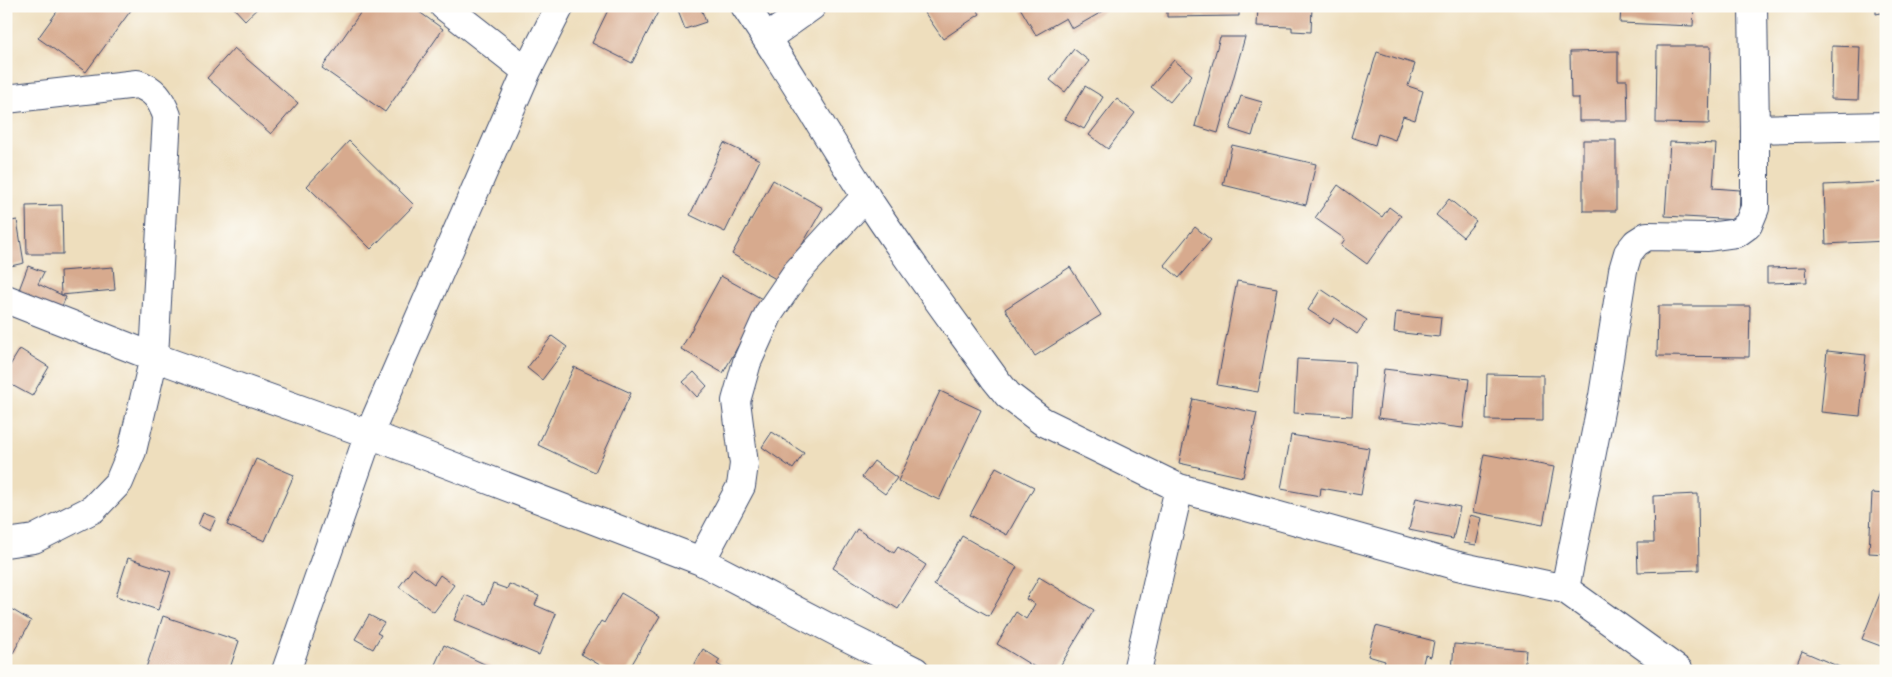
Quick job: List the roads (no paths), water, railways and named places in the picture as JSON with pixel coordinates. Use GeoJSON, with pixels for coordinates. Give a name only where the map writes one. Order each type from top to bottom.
{"type":"FeatureCollection","features":[{"type":"Feature","properties":{"kind":"street"},"geometry":{"type":"LineString","coordinates":[[444,6],[528,70]]}},
{"type":"Feature","properties":{"kind":"street"},"geometry":{"type":"LineString","coordinates":[[286,671],[369,434],[528,70],[560,6]]}},
{"type":"Feature","properties":{"kind":"street"},"geometry":{"type":"LineString","coordinates":[[745,6],[866,196],[989,371],[1008,395],[1023,408],[1058,430],[1179,488],[1458,566],[1566,588],[1679,671]]}},
{"type":"Feature","properties":{"kind":"street"},"geometry":{"type":"LineString","coordinates":[[767,38],[812,6]]}},
{"type":"Feature","properties":{"kind":"street"},"geometry":{"type":"LineString","coordinates":[[1566,588],[1603,396],[1623,270],[1628,253],[1636,243],[1647,236],[1708,237],[1738,233],[1748,225],[1755,208],[1753,6]]}},
{"type":"Feature","properties":{"kind":"street"},"geometry":{"type":"LineString","coordinates":[[6,99],[137,84],[145,86],[155,93],[163,105],[167,116],[154,357],[132,451],[118,482],[93,509],[34,539],[6,543]]}},
{"type":"Feature","properties":{"kind":"street"},"geometry":{"type":"LineString","coordinates":[[1755,129],[1886,126]]}},
{"type":"Feature","properties":{"kind":"street"},"geometry":{"type":"LineString","coordinates":[[701,561],[741,486],[744,464],[736,401],[747,362],[769,313],[797,272],[866,196]]}},
{"type":"Feature","properties":{"kind":"street"},"geometry":{"type":"LineString","coordinates":[[6,299],[154,357],[369,434],[701,561],[838,634],[915,671]]}},
{"type":"Feature","properties":{"kind":"street"},"geometry":{"type":"LineString","coordinates":[[1137,671],[1179,488]]}}]}
